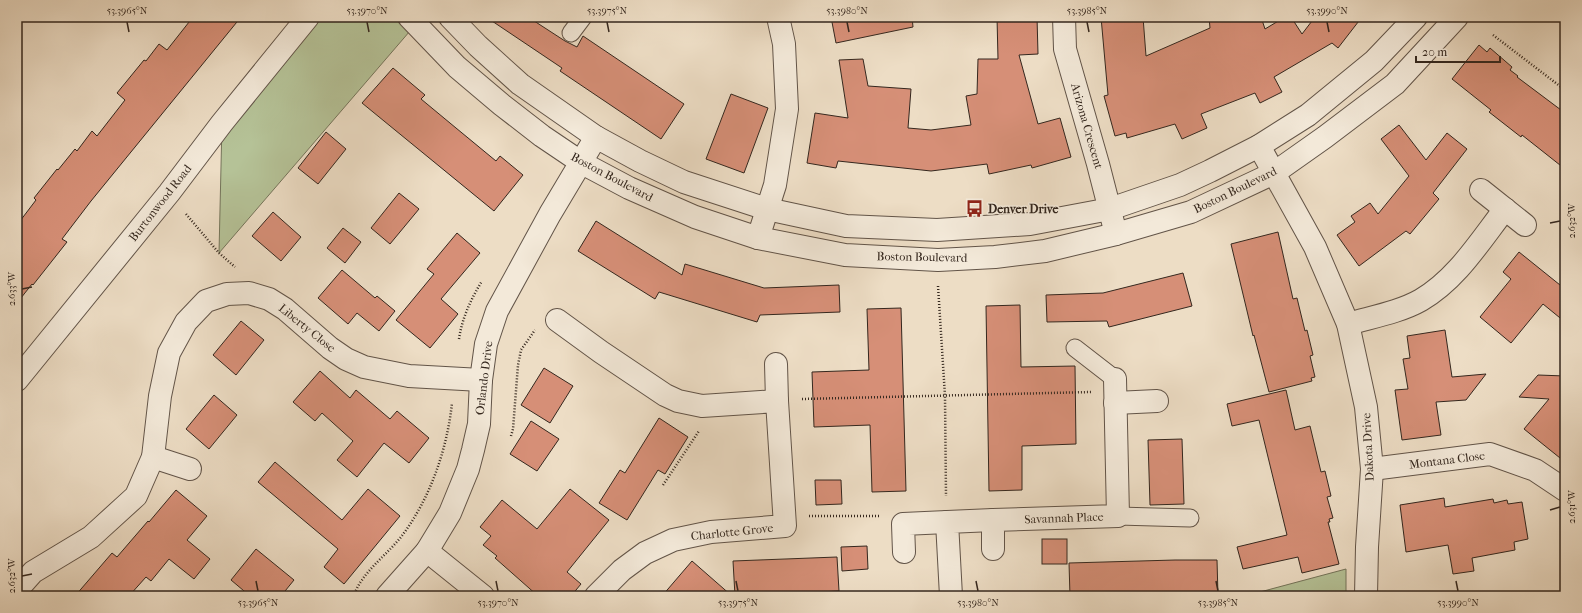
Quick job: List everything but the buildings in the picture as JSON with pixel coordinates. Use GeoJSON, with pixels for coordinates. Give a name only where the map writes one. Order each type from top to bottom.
{"type":"FeatureCollection","features":[{"type":"Feature","properties":{"kind":"street","name":"Boston Boulevard"},"geometry":{"type":"LineString","coordinates":[[409,17],[457,67],[542,136],[582,163],[629,188],[695,217],[758,238],[845,255],[938,260],[996,257],[1045,251],[1116,234],[1191,212],[1274,173],[1325,137],[1395,84],[1457,17]]}},
{"type":"Feature","properties":{"kind":"street"},"geometry":{"type":"LineString","coordinates":[[450,17],[478,46],[520,84],[596,137],[640,161],[684,182],[767,209],[846,226],[937,230],[1030,224],[1110,209],[1180,185],[1259,146],[1308,115],[1374,61],[1416,17]]}},
{"type":"Feature","properties":{"kind":"street"},"geometry":{"type":"LineString","coordinates":[[758,238],[775,185],[787,109],[784,44],[778,17]]}},
{"type":"Feature","properties":{"kind":"street","name":"Arizona Crescent"},"geometry":{"type":"LineString","coordinates":[[1064,17],[1064,49],[1098,164],[1116,234]]}},
{"type":"Feature","properties":{"kind":"street","name":"Burtonwood Road"},"geometry":{"type":"LineString","coordinates":[[17,380],[169,193],[301,20]]}},
{"type":"Feature","properties":{"kind":"street","name":"Orlando Drive"},"geometry":{"type":"LineString","coordinates":[[387,596],[427,551],[450,513],[468,469],[478,424],[481,380],[486,344],[496,311],[550,214],[582,163],[596,137]]}},
{"type":"Feature","properties":{"kind":"street","name":"Dakota Drive"},"geometry":{"type":"LineString","coordinates":[[1259,146],[1315,247],[1348,324],[1366,407],[1372,469],[1367,547],[1366,596]]}},
{"type":"Feature","properties":{"kind":"street"},"geometry":{"type":"LineString","coordinates":[[1481,190],[1524,225]]}},
{"type":"Feature","properties":{"kind":"street"},"geometry":{"type":"LineString","coordinates":[[1348,324],[1402,308],[1420,300],[1438,289],[1454,275],[1505,209]]}},
{"type":"Feature","properties":{"kind":"street","name":"Liberty Close"},"geometry":{"type":"LineString","coordinates":[[17,590],[33,572],[92,537],[136,496],[153,457],[160,396],[169,353],[186,322],[206,301],[227,294],[249,294],[269,299],[285,309],[330,348],[364,367],[408,376],[481,380]]}},
{"type":"Feature","properties":{"kind":"street"},"geometry":{"type":"LineString","coordinates":[[557,320],[665,395],[678,401],[702,406],[777,401]]}},
{"type":"Feature","properties":{"kind":"street","name":"Charlotte Grove"},"geometry":{"type":"LineString","coordinates":[[596,596],[622,570],[645,553],[673,540],[711,532],[785,526],[776,364]]}},
{"type":"Feature","properties":{"kind":"street"},"geometry":{"type":"LineString","coordinates":[[1115,391],[1158,401]]}},
{"type":"Feature","properties":{"kind":"street","name":"Savannah Place"},"geometry":{"type":"LineString","coordinates":[[903,524],[1118,516],[1115,391]]}},
{"type":"Feature","properties":{"kind":"street","name":"Montana Close"},"geometry":{"type":"LineString","coordinates":[[1372,469],[1490,454],[1536,470],[1564,488]]}},
{"type":"Feature","properties":{"kind":"street"},"geometry":{"type":"LineString","coordinates":[[153,457],[190,469]]}},
{"type":"Feature","properties":{"kind":"street"},"geometry":{"type":"LineString","coordinates":[[993,520],[993,549]]}},
{"type":"Feature","properties":{"kind":"street"},"geometry":{"type":"LineString","coordinates":[[947,522],[951,596]]}},
{"type":"Feature","properties":{"kind":"street"},"geometry":{"type":"LineString","coordinates":[[903,524],[904,552]]}},
{"type":"Feature","properties":{"kind":"street"},"geometry":{"type":"LineString","coordinates":[[427,551],[483,596]]}},
{"type":"Feature","properties":{"kind":"lane"},"geometry":{"type":"LineString","coordinates":[[571,33],[583,17]]}},
{"type":"Feature","properties":{"kind":"lane"},"geometry":{"type":"LineString","coordinates":[[1075,348],[1115,391]]}},
{"type":"Feature","properties":{"kind":"lane"},"geometry":{"type":"LineString","coordinates":[[1118,516],[1190,518]]}},
{"type":"Feature","properties":{"kind":"path"},"geometry":{"type":"LineString","coordinates":[[1556,17],[1565,25]]}},
{"type":"Feature","properties":{"kind":"path"},"geometry":{"type":"LineString","coordinates":[[1493,35],[1565,90]]}},
{"type":"Feature","properties":{"kind":"path"},"geometry":{"type":"LineString","coordinates":[[169,193],[219,253],[248,277],[249,294]]}},
{"type":"Feature","properties":{"kind":"path"},"geometry":{"type":"LineString","coordinates":[[938,283],[945,396],[947,522]]}},
{"type":"Feature","properties":{"kind":"path"},"geometry":{"type":"LineString","coordinates":[[511,436],[521,350],[536,328]]}},
{"type":"Feature","properties":{"kind":"path"},"geometry":{"type":"LineString","coordinates":[[777,401],[1115,391]]}},
{"type":"Feature","properties":{"kind":"path"},"geometry":{"type":"LineString","coordinates":[[662,485],[717,404]]}},
{"type":"Feature","properties":{"kind":"path"},"geometry":{"type":"LineString","coordinates":[[353,596],[362,580],[401,536],[423,502],[438,468],[449,428],[451,411]]}},
{"type":"Feature","properties":{"kind":"path"},"geometry":{"type":"LineString","coordinates":[[784,516],[886,516],[903,524]]}},
{"type":"Feature","properties":{"kind":"green space"},"geometry":{"type":"Polygon","coordinates":[[[322,17],[407,17],[416,24],[219,253],[222,123],[322,17]]]}},
{"type":"Feature","properties":{"kind":"green space"},"geometry":{"type":"Polygon","coordinates":[[[1346,569],[1346,596],[1261,596],[1260,592],[1346,569]]]}},
{"type":"Feature","properties":{"kind":"place","name":"Denver Drive"},"geometry":{"type":"Point","coordinates":[975,209]}}]}
